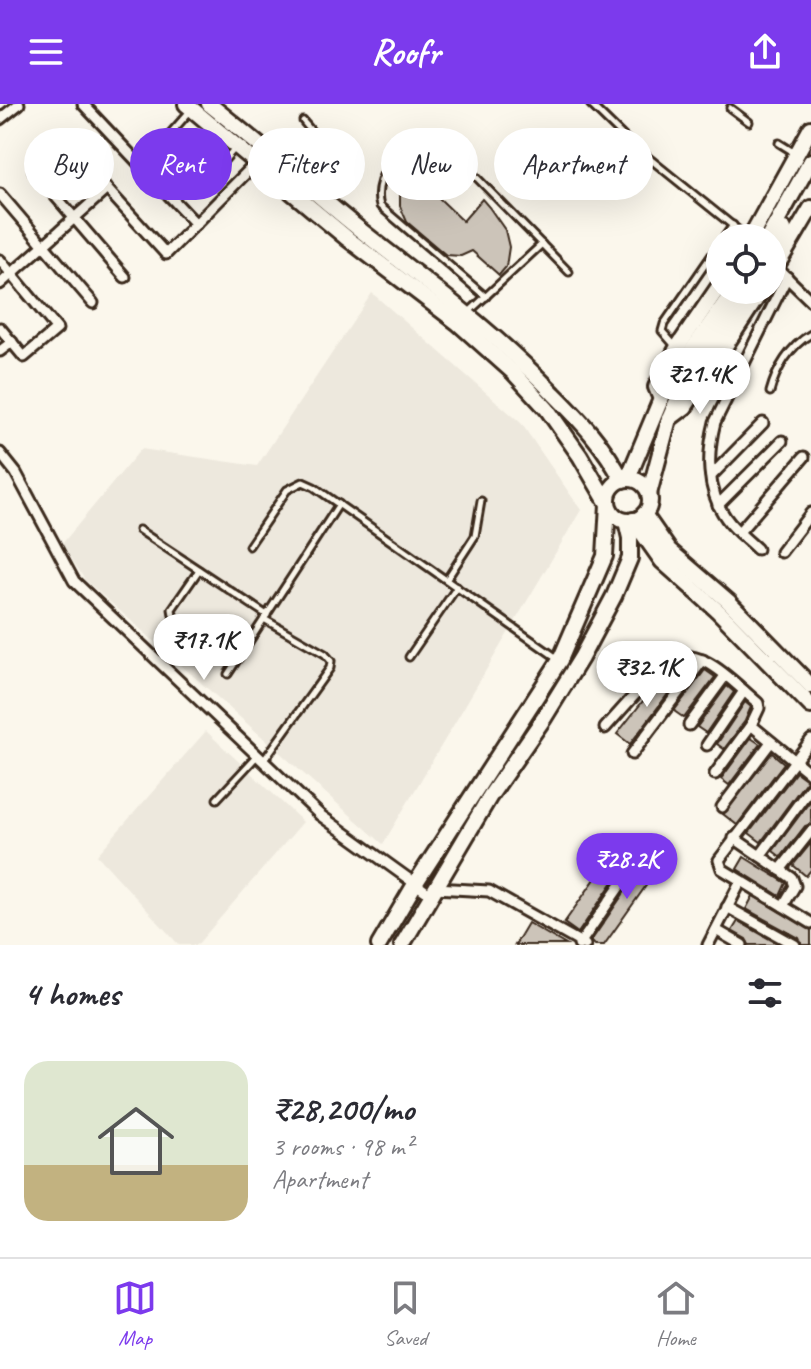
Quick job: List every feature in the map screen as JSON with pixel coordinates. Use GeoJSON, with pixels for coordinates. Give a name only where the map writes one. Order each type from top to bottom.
{"type":"FeatureCollection","features":[{"type":"Feature","properties":{"kind":"main road"},"geometry":{"type":"LineString","coordinates":[[209,104],[248,142]]}},
{"type":"Feature","properties":{"kind":"main road"},"geometry":{"type":"LineString","coordinates":[[192,106],[237,145],[248,150]]}},
{"type":"Feature","properties":{"kind":"main road"},"geometry":{"type":"LineString","coordinates":[[757,224],[811,128]]}},
{"type":"Feature","properties":{"kind":"main road"},"geometry":{"type":"LineString","coordinates":[[776,224],[811,161]]}},
{"type":"Feature","properties":{"kind":"main road"},"geometry":{"type":"LineString","coordinates":[[786,226],[811,180]]}},
{"type":"Feature","properties":{"kind":"main road"},"geometry":{"type":"LineString","coordinates":[[314,200],[348,239],[522,360],[576,416],[625,479]]}},
{"type":"Feature","properties":{"kind":"main road"},"geometry":{"type":"LineString","coordinates":[[786,257],[811,208]]}},
{"type":"Feature","properties":{"kind":"main road"},"geometry":{"type":"LineString","coordinates":[[661,399],[656,387],[677,348],[707,304]]}},
{"type":"Feature","properties":{"kind":"main road"},"geometry":{"type":"LineString","coordinates":[[402,945],[490,796],[544,718],[588,646],[630,558],[634,519],[648,508],[677,383],[725,304]]}},
{"type":"Feature","properties":{"kind":"main road"},"geometry":{"type":"LineString","coordinates":[[379,945],[560,660],[603,564],[612,487],[625,479],[661,399],[677,383],[736,304]]}},
{"type":"Feature","properties":{"kind":"main road"},"geometry":{"type":"LineString","coordinates":[[669,419],[685,407],[753,304]]}},
{"type":"Feature","properties":{"kind":"main road"},"geometry":{"type":"LineString","coordinates":[[463,318],[533,392],[580,456],[614,515],[634,519],[728,601],[811,686]]}},
{"type":"Feature","properties":{"kind":"main road"},"geometry":{"type":"LineString","coordinates":[[625,479],[637,480],[649,494]]}},
{"type":"Feature","properties":{"kind":"main road"},"geometry":{"type":"LineString","coordinates":[[634,519],[662,561],[718,611],[811,706]]}},
{"type":"Feature","properties":{"kind":"street"},"geometry":{"type":"LineString","coordinates":[[0,119],[19,104]]}},
{"type":"Feature","properties":{"kind":"street"},"geometry":{"type":"LineString","coordinates":[[83,104],[196,224]]}},
{"type":"Feature","properties":{"kind":"street"},"geometry":{"type":"LineString","coordinates":[[114,197],[166,254],[248,171]]}},
{"type":"Feature","properties":{"kind":"street"},"geometry":{"type":"LineString","coordinates":[[0,194],[93,303]]}},
{"type":"Feature","properties":{"kind":"street"},"geometry":{"type":"LineString","coordinates":[[59,200],[125,277]]}},
{"type":"Feature","properties":{"kind":"street"},"geometry":{"type":"LineString","coordinates":[[0,284],[95,200]]}},
{"type":"Feature","properties":{"kind":"street"},"geometry":{"type":"LineString","coordinates":[[0,260],[57,329],[24,357],[0,328]]}},
{"type":"Feature","properties":{"kind":"street"},"geometry":{"type":"LineString","coordinates":[[786,280],[811,301]]}},
{"type":"Feature","properties":{"kind":"street"},"geometry":{"type":"LineString","coordinates":[[757,549],[727,520],[718,505],[711,476],[710,443],[715,422],[765,304]]}},
{"type":"Feature","properties":{"kind":"street"},"geometry":{"type":"LineString","coordinates":[[0,351],[12,342]]}},
{"type":"Feature","properties":{"kind":"street"},"geometry":{"type":"LineString","coordinates":[[711,476],[763,423]]}},
{"type":"Feature","properties":{"kind":"street"},"geometry":{"type":"LineString","coordinates":[[718,505],[782,441]]}},
{"type":"Feature","properties":{"kind":"street"},"geometry":{"type":"LineString","coordinates":[[0,453],[16,473],[74,581],[320,815],[415,884],[433,891],[489,891],[581,944],[644,851]]}},
{"type":"Feature","properties":{"kind":"street"},"geometry":{"type":"LineString","coordinates":[[739,532],[804,457]]}},
{"type":"Feature","properties":{"kind":"street"},"geometry":{"type":"LineString","coordinates":[[781,552],[811,513]]}},
{"type":"Feature","properties":{"kind":"street"},"geometry":{"type":"LineString","coordinates":[[605,728],[667,659],[681,653],[703,660],[744,691],[758,703],[759,708],[751,725],[715,774]]}},
{"type":"Feature","properties":{"kind":"street"},"geometry":{"type":"LineString","coordinates":[[632,754],[703,660]]}},
{"type":"Feature","properties":{"kind":"street"},"geometry":{"type":"LineString","coordinates":[[689,725],[725,676]]}},
{"type":"Feature","properties":{"kind":"street"},"geometry":{"type":"LineString","coordinates":[[707,745],[744,691]]}},
{"type":"Feature","properties":{"kind":"street"},"geometry":{"type":"LineString","coordinates":[[751,725],[811,774]]}},
{"type":"Feature","properties":{"kind":"street"},"geometry":{"type":"LineString","coordinates":[[811,740],[720,856],[720,864],[741,881],[811,923]]}},
{"type":"Feature","properties":{"kind":"street"},"geometry":{"type":"LineString","coordinates":[[722,807],[771,742]]}},
{"type":"Feature","properties":{"kind":"street"},"geometry":{"type":"LineString","coordinates":[[760,856],[811,787]]}},
{"type":"Feature","properties":{"kind":"street"},"geometry":{"type":"LineString","coordinates":[[780,870],[811,831]]}},
{"type":"Feature","properties":{"kind":"street"},"geometry":{"type":"LineString","coordinates":[[734,838],[795,882],[783,906]]}},
{"type":"Feature","properties":{"kind":"street"},"geometry":{"type":"LineString","coordinates":[[708,945],[741,881]]}},
{"type":"Feature","properties":{"kind":"street"},"geometry":{"type":"LineString","coordinates":[[727,907],[795,945]]}},
{"type":"Feature","properties":{"kind":"street"},"geometry":{"type":"LineString","coordinates":[[716,930],[742,945]]}},
{"type":"Feature","properties":{"kind":"lane"},"geometry":{"type":"LineString","coordinates":[[590,104],[621,135],[732,224]]}},
{"type":"Feature","properties":{"kind":"lane"},"geometry":{"type":"LineString","coordinates":[[176,128],[192,106]]}},
{"type":"Feature","properties":{"kind":"lane"},"geometry":{"type":"LineString","coordinates":[[730,108],[749,122]]}},
{"type":"Feature","properties":{"kind":"lane"},"geometry":{"type":"LineString","coordinates":[[303,121],[324,145],[331,160],[332,180],[316,202]]}},
{"type":"Feature","properties":{"kind":"lane"},"geometry":{"type":"LineString","coordinates":[[486,297],[380,206],[379,187],[385,170],[400,153],[425,139],[444,144],[569,272]]}},
{"type":"Feature","properties":{"kind":"lane"},"geometry":{"type":"LineString","coordinates":[[779,143],[796,155]]}},
{"type":"Feature","properties":{"kind":"lane"},"geometry":{"type":"LineString","coordinates":[[232,151],[237,145]]}},
{"type":"Feature","properties":{"kind":"lane"},"geometry":{"type":"LineString","coordinates":[[463,318],[542,244]]}},
{"type":"Feature","properties":{"kind":"lane"},"geometry":{"type":"LineString","coordinates":[[677,348],[665,337],[662,331],[664,324],[706,263]]}},
{"type":"Feature","properties":{"kind":"lane"},"geometry":{"type":"LineString","coordinates":[[770,392],[774,378],[793,348],[811,334]]}},
{"type":"Feature","properties":{"kind":"lane"},"geometry":{"type":"LineString","coordinates":[[249,546],[287,490],[303,482],[339,504],[560,660]]}},
{"type":"Feature","properties":{"kind":"lane"},"geometry":{"type":"LineString","coordinates":[[447,579],[475,536],[481,501]]}},
{"type":"Feature","properties":{"kind":"lane"},"geometry":{"type":"LineString","coordinates":[[228,674],[339,504]]}},
{"type":"Feature","properties":{"kind":"lane"},"geometry":{"type":"LineString","coordinates":[[139,530],[265,617],[325,654],[331,661],[330,668],[261,758],[217,799]]}},
{"type":"Feature","properties":{"kind":"lane"},"geometry":{"type":"LineString","coordinates":[[199,570],[171,615],[174,620],[238,659]]}},
{"type":"Feature","properties":{"kind":"lane"},"geometry":{"type":"LineString","coordinates":[[409,657],[457,587]]}},
{"type":"Feature","properties":{"kind":"shaded area"},"geometry":{"type":"Polygon","coordinates":[[[372,293],[521,423],[581,510],[383,844],[85,580],[62,544],[141,449],[257,466],[372,293]]]}},
{"type":"Feature","properties":{"kind":"shaded area"},"geometry":{"type":"Polygon","coordinates":[[[206,731],[303,822],[197,945],[179,945],[97,855],[206,731]]]}},
{"type":"Feature","properties":{"kind":"building"},"geometry":{"type":"Polygon","coordinates":[[[482,199],[505,230],[509,247],[506,267],[499,275],[472,251],[461,256],[446,255],[407,222],[400,200],[441,200],[463,221],[482,199]]]}},
{"type":"Feature","properties":{"kind":"building"},"geometry":{"type":"Polygon","coordinates":[[[705,670],[715,677],[684,718],[674,711],[705,670]]]}},
{"type":"Feature","properties":{"kind":"building"},"geometry":{"type":"Polygon","coordinates":[[[665,673],[677,682],[630,744],[617,734],[665,673]]]}},
{"type":"Feature","properties":{"kind":"building"},"geometry":{"type":"Polygon","coordinates":[[[727,686],[734,692],[706,733],[697,727],[727,686]]]}},
{"type":"Feature","properties":{"kind":"building"},"geometry":{"type":"Polygon","coordinates":[[[745,702],[751,707],[745,721],[724,749],[717,744],[745,702]]]}},
{"type":"Feature","properties":{"kind":"building"},"geometry":{"type":"Polygon","coordinates":[[[751,738],[760,744],[729,785],[721,779],[751,738]]]}},
{"type":"Feature","properties":{"kind":"building"},"geometry":{"type":"Polygon","coordinates":[[[772,753],[784,763],[737,825],[723,814],[772,753]]]}},
{"type":"Feature","properties":{"kind":"building"},"geometry":{"type":"Polygon","coordinates":[[[796,772],[807,780],[761,842],[749,833],[796,772]]]}},
{"type":"Feature","properties":{"kind":"building"},"geometry":{"type":"Polygon","coordinates":[[[811,800],[811,824],[805,826],[781,857],[773,851],[811,800]]]}},
{"type":"Feature","properties":{"kind":"building"},"geometry":{"type":"Polygon","coordinates":[[[624,838],[637,847],[578,933],[564,923],[624,838]]]}},
{"type":"Feature","properties":{"kind":"building"},"geometry":{"type":"Polygon","coordinates":[[[811,843],[811,870],[806,876],[793,865],[811,843]]]}},
{"type":"Feature","properties":{"kind":"building"},"geometry":{"type":"Polygon","coordinates":[[[650,855],[662,863],[604,945],[595,945],[591,941],[650,855]]]}},
{"type":"Feature","properties":{"kind":"building"},"geometry":{"type":"Polygon","coordinates":[[[744,857],[786,883],[780,896],[737,869],[744,857]]]}},
{"type":"Feature","properties":{"kind":"building"},"geometry":{"type":"Polygon","coordinates":[[[753,896],[811,930],[811,945],[802,945],[799,938],[746,909],[753,896]]]}},
{"type":"Feature","properties":{"kind":"building"},"geometry":{"type":"Polygon","coordinates":[[[738,921],[780,945],[749,945],[746,939],[732,931],[738,921]]]}},
{"type":"Feature","properties":{"kind":"building"},"geometry":{"type":"Polygon","coordinates":[[[528,923],[566,945],[515,945],[528,923]]]}}]}
